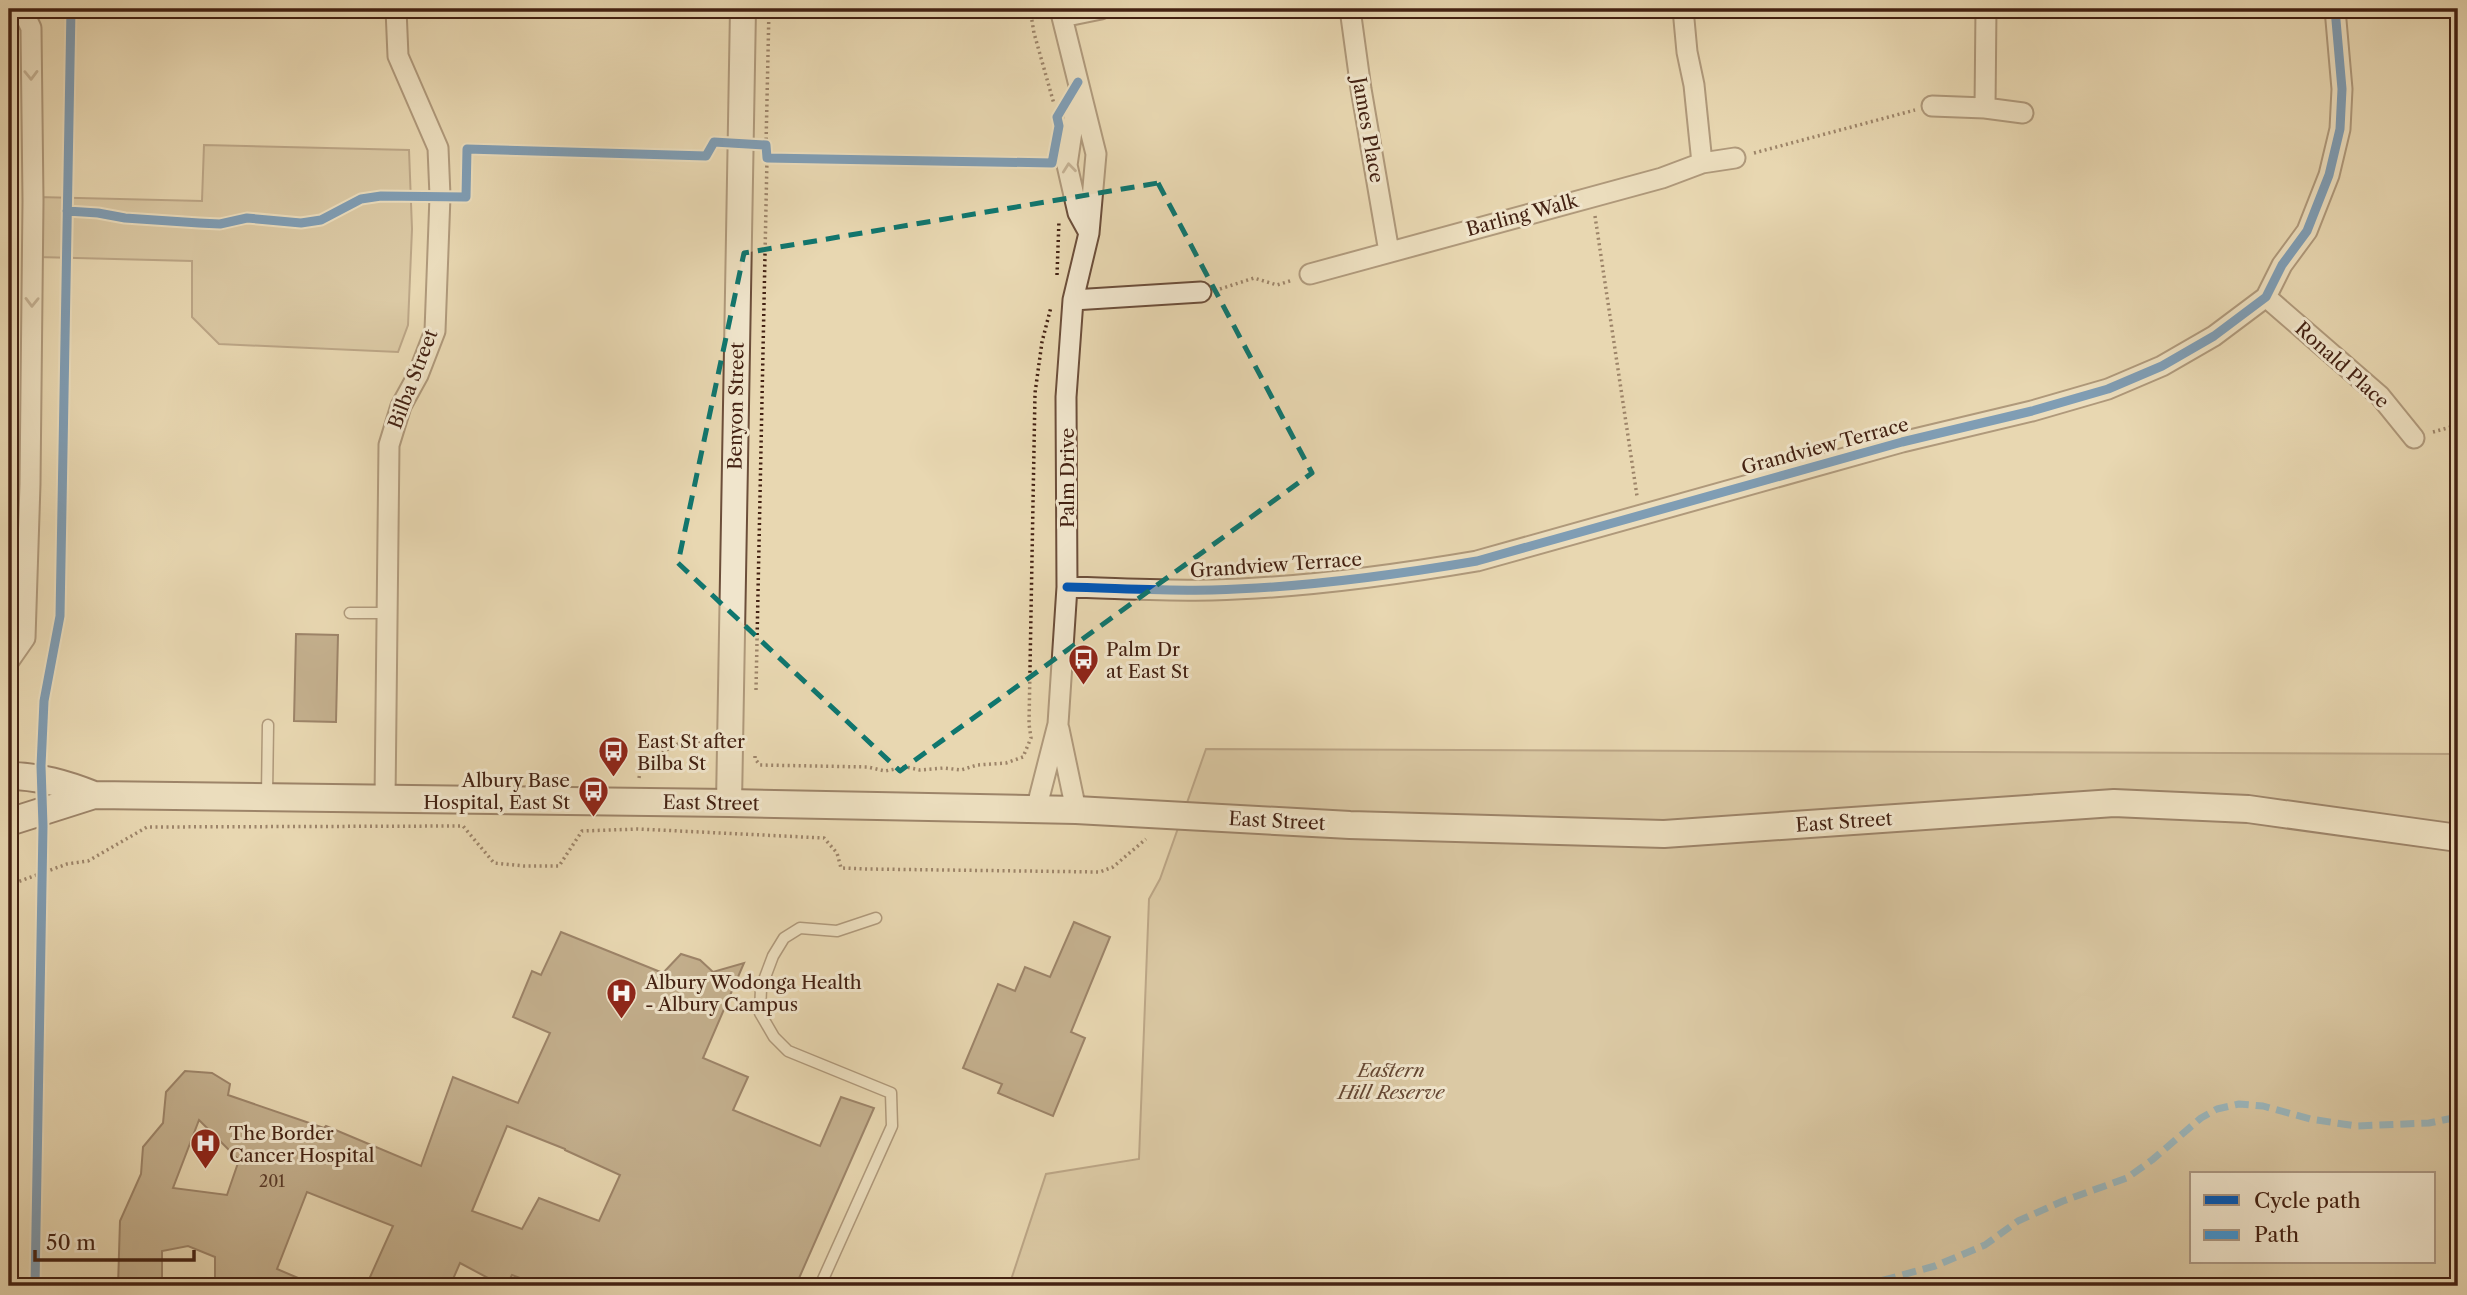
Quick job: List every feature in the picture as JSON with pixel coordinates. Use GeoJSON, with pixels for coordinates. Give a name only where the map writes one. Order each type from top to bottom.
{"type":"FeatureCollection","features":[{"type":"Feature","properties":{"kind":"main road","name":"East Street"},"geometry":{"type":"LineString","coordinates":[[9,776],[43,779],[94,795]]}},
{"type":"Feature","properties":{"kind":"main road","name":"East Street"},"geometry":{"type":"LineString","coordinates":[[9,822],[94,795],[1076,810],[1350,825],[1664,834],[2114,803],[2248,809],[2458,838]]}},
{"type":"Feature","properties":{"kind":"street"},"geometry":{"type":"LineString","coordinates":[[9,661],[25,638],[30,484],[33,201],[31,28],[22,9]]}},
{"type":"Feature","properties":{"kind":"street","name":"Bilba Street"},"geometry":{"type":"LineString","coordinates":[[385,800],[389,444],[401,406],[418,375],[435,331],[440,196],[438,148],[398,56],[396,9]]}},
{"type":"Feature","properties":{"kind":"street","name":"Benyon Street"},"geometry":{"type":"LineString","coordinates":[[729,803],[743,9]]}},
{"type":"Feature","properties":{"kind":"street"},"geometry":{"type":"LineString","coordinates":[[1061,13],[1101,9]]}},
{"type":"Feature","properties":{"kind":"street","name":"James Place"},"geometry":{"type":"LineString","coordinates":[[1350,9],[1389,252]]}},
{"type":"Feature","properties":{"kind":"street"},"geometry":{"type":"LineString","coordinates":[[1683,9],[1702,163]]}},
{"type":"Feature","properties":{"kind":"street"},"geometry":{"type":"LineString","coordinates":[[1985,108],[1986,9]]}},
{"type":"Feature","properties":{"kind":"street","name":"Grandview Terrace"},"geometry":{"type":"LineString","coordinates":[[1067,587],[1210,590],[1280,586],[1388,575],[1477,561],[1902,442],[2032,411],[2108,389],[2162,366],[2214,335],[2266,297],[2283,265],[2307,231],[2329,175],[2340,129],[2342,89],[2334,9]]}},
{"type":"Feature","properties":{"kind":"street","name":"Palm Drive"},"geometry":{"type":"LineString","coordinates":[[1036,810],[1058,724],[1067,587],[1066,397],[1073,300],[1089,233],[1096,154],[1061,13]]}},
{"type":"Feature","properties":{"kind":"street","name":"Palm Drive"},"geometry":{"type":"LineString","coordinates":[[1078,82],[1076,114],[1067,165],[1079,213],[1089,233]]}},
{"type":"Feature","properties":{"kind":"street"},"geometry":{"type":"LineString","coordinates":[[1932,106],[2023,113]]}},
{"type":"Feature","properties":{"kind":"street","name":"Barling Walk"},"geometry":{"type":"LineString","coordinates":[[1310,274],[1662,178],[1702,163],[1735,158]]}},
{"type":"Feature","properties":{"kind":"street"},"geometry":{"type":"LineString","coordinates":[[1073,300],[1201,292]]}},
{"type":"Feature","properties":{"kind":"street","name":"Ronald Place"},"geometry":{"type":"LineString","coordinates":[[2266,297],[2380,396],[2414,438]]}},
{"type":"Feature","properties":{"kind":"street","name":"Palm Drive"},"geometry":{"type":"LineString","coordinates":[[1058,724],[1076,810]]}},
{"type":"Feature","properties":{"kind":"lane"},"geometry":{"type":"LineString","coordinates":[[350,613],[387,613]]}},
{"type":"Feature","properties":{"kind":"lane"},"geometry":{"type":"LineString","coordinates":[[267,799],[268,725]]}},
{"type":"Feature","properties":{"kind":"lane"},"geometry":{"type":"LineString","coordinates":[[820,1286],[892,1126],[891,1093],[788,1051],[774,1037],[760,1013],[761,988],[773,956],[784,938],[794,930],[806,928],[837,931],[876,918]]}},
{"type":"Feature","properties":{"kind":"path"},"geometry":{"type":"LineString","coordinates":[[756,699],[769,9]]}},
{"type":"Feature","properties":{"kind":"path"},"geometry":{"type":"LineString","coordinates":[[1030,9],[1054,105]]}},
{"type":"Feature","properties":{"kind":"path"},"geometry":{"type":"LineString","coordinates":[[1058,117],[1078,82]]}},
{"type":"Feature","properties":{"kind":"path"},"geometry":{"type":"LineString","coordinates":[[1735,158],[1932,106]]}},
{"type":"Feature","properties":{"kind":"path"},"geometry":{"type":"LineString","coordinates":[[741,143],[766,145]]}},
{"type":"Feature","properties":{"kind":"path"},"geometry":{"type":"LineString","coordinates":[[767,158],[781,158]]}},
{"type":"Feature","properties":{"kind":"path"},"geometry":{"type":"LineString","coordinates":[[1592,196],[1640,515]]}},
{"type":"Feature","properties":{"kind":"path"},"geometry":{"type":"LineString","coordinates":[[1055,287],[1059,208]]}},
{"type":"Feature","properties":{"kind":"path"},"geometry":{"type":"LineString","coordinates":[[1201,292],[1226,288],[1254,278],[1277,285],[1310,274]]}},
{"type":"Feature","properties":{"kind":"path"},"geometry":{"type":"LineString","coordinates":[[639,778],[642,762],[682,742],[755,741],[755,759],[760,765],[868,767],[886,771],[906,767],[920,770],[961,770],[977,765],[1006,763],[1023,757],[1031,738],[1029,724],[1035,393],[1042,342],[1053,298]]}},
{"type":"Feature","properties":{"kind":"path"},"geometry":{"type":"LineString","coordinates":[[2414,438],[2458,425]]}},
{"type":"Feature","properties":{"kind":"path"},"geometry":{"type":"LineString","coordinates":[[42,886],[43,861]]}},
{"type":"Feature","properties":{"kind":"highlighted area"},"geometry":{"type":"Polygon","coordinates":[[[1158,183],[1312,473],[900,771],[678,563],[744,253],[1158,183]]]}},
{"type":"Feature","properties":{"kind":"green space"},"geometry":{"type":"Polygon","coordinates":[[[204,145],[409,150],[412,229],[408,325],[398,352],[219,344],[192,317],[192,261],[38,257],[38,197],[202,201],[204,145]]]}},
{"type":"Feature","properties":{"kind":"green space","name":"Eastern Hill Reserve"},"geometry":{"type":"Polygon","coordinates":[[[1206,749],[2458,754],[2458,1286],[1009,1286],[1046,1174],[1139,1159],[1149,899],[1160,879],[1206,749]]]}},
{"type":"Feature","properties":{"kind":"building"},"geometry":{"type":"Polygon","coordinates":[[[296,634],[338,635],[336,722],[294,721],[296,634]]]}},
{"type":"Feature","properties":{"kind":"building"},"geometry":{"type":"Polygon","coordinates":[[[1074,922],[1110,937],[1071,1032],[1085,1038],[1053,1116],[998,1093],[1002,1084],[963,1068],[998,984],[1015,991],[1025,967],[1050,977],[1074,922]]]}},
{"type":"Feature","properties":{"kind":"building"},"geometry":{"type":"Polygon","coordinates":[[[561,932],[663,973],[681,954],[700,960],[713,972],[744,963],[703,1058],[748,1077],[733,1110],[820,1146],[841,1097],[874,1108],[796,1285],[541,1286],[512,1275],[506,1286],[503,1286],[460,1263],[450,1286],[366,1286],[393,1226],[307,1192],[277,1269],[317,1286],[215,1286],[215,1257],[188,1246],[162,1251],[162,1286],[118,1286],[120,1221],[141,1174],[143,1147],[163,1123],[166,1092],[185,1071],[212,1073],[230,1084],[228,1095],[324,1128],[326,1126],[421,1166],[453,1077],[518,1103],[550,1033],[513,1017],[532,971],[541,975],[561,932]],[[199,1120],[173,1188],[227,1195],[239,1160],[199,1120]],[[507,1126],[472,1211],[522,1229],[539,1198],[599,1221],[620,1175],[507,1126]]]}},
{"type":"Feature","properties":{"kind":"marked path"},"geometry":{"type":"LineString","coordinates":[[1862,1286],[1935,1266],[1985,1245],[2018,1221],[2127,1178],[2201,1118],[2217,1109],[2239,1104],[2263,1106],[2310,1119],[2356,1126],[2429,1123],[2458,1117]]}},
{"type":"Feature","properties":{"kind":"cycle path"},"geometry":{"type":"LineString","coordinates":[[35,1286],[43,826],[41,766],[44,701],[60,616],[71,9]]}},
{"type":"Feature","properties":{"kind":"cycle path"},"geometry":{"type":"LineString","coordinates":[[1067,587],[1194,590],[1279,587],[1477,561],[1902,442],[2032,411],[2108,389],[2162,366],[2214,336],[2266,297],[2282,265],[2307,231],[2329,175],[2340,129],[2342,89],[2335,9]]}},
{"type":"Feature","properties":{"kind":"cycle path"},"geometry":{"type":"LineString","coordinates":[[67,211],[220,224],[247,218],[301,223],[321,220],[361,199],[381,196],[466,197],[467,149],[706,156],[714,142],[766,145],[767,158],[1052,163],[1059,126],[1057,117],[1078,82]]}},
{"type":"Feature","properties":{"kind":"place","name":"Palm Dr at East St"},"geometry":{"type":"Point","coordinates":[1083,687]}},
{"type":"Feature","properties":{"kind":"place","name":"East St after Bilba St"},"geometry":{"type":"Point","coordinates":[614,779]}},
{"type":"Feature","properties":{"kind":"place","name":"Albury Base Hospital, East St"},"geometry":{"type":"Point","coordinates":[593,818]}},
{"type":"Feature","properties":{"kind":"place","name":"Albury Wodonga Health - Albury Campus"},"geometry":{"type":"Point","coordinates":[622,1020]}},
{"type":"Feature","properties":{"kind":"place","name":"The Border Cancer Hospital"},"geometry":{"type":"Point","coordinates":[206,1171]}}]}
